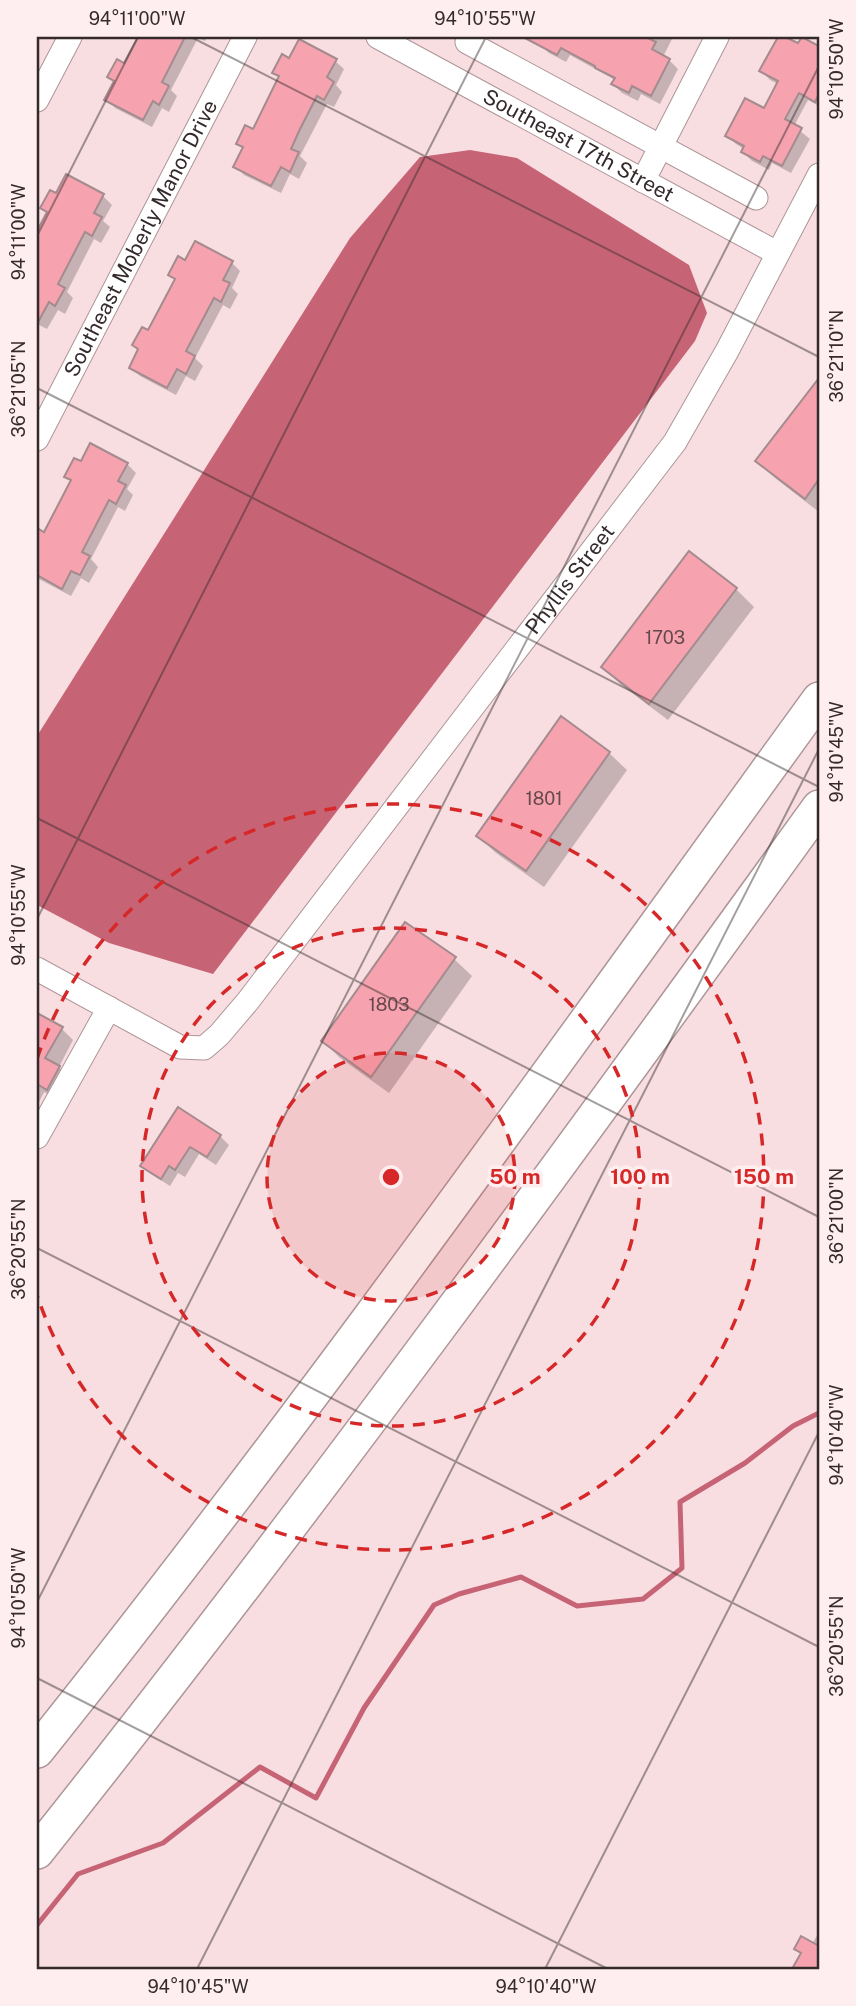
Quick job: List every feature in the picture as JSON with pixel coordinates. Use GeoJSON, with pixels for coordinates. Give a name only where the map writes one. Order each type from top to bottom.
{"type":"FeatureCollection","features":[{"type":"Feature","properties":{"kind":"highway"},"geometry":{"type":"LineString","coordinates":[[37,1751],[206,1534],[460,1195],[819,699]]}},
{"type":"Feature","properties":{"kind":"highway"},"geometry":{"type":"LineString","coordinates":[[37,1852],[265,1560],[429,1342],[819,807]]}},
{"type":"Feature","properties":{"kind":"street"},"geometry":{"type":"LineString","coordinates":[[37,100],[70,37]]}},
{"type":"Feature","properties":{"kind":"street","name":"Southeast Moberly Manor Drive"},"geometry":{"type":"LineString","coordinates":[[37,439],[245,37]]}},
{"type":"Feature","properties":{"kind":"street","name":"Southeast 17th Street"},"geometry":{"type":"LineString","coordinates":[[378,37],[777,253]]}},
{"type":"Feature","properties":{"kind":"street"},"geometry":{"type":"LineString","coordinates":[[643,181],[717,37]]}},
{"type":"Feature","properties":{"kind":"street"},"geometry":{"type":"LineString","coordinates":[[449,75],[468,39],[756,198]]}},
{"type":"Feature","properties":{"kind":"street","name":"Phyllis Street"},"geometry":{"type":"LineString","coordinates":[[109,1008],[180,1047],[204,1048],[219,1035],[281,958],[675,442],[727,351],[819,175]]}},
{"type":"Feature","properties":{"kind":"street"},"geometry":{"type":"LineString","coordinates":[[37,969],[109,1008],[37,1137]]}},
{"type":"Feature","properties":{"kind":"shaded area"},"geometry":{"type":"Polygon","coordinates":[[[470,150],[517,158],[689,265],[707,313],[695,341],[213,974],[109,943],[37,905],[37,736],[350,238],[420,157],[470,150]]]}},
{"type":"Feature","properties":{"kind":"building"},"geometry":{"type":"Polygon","coordinates":[[[138,37],[185,37],[162,82],[169,86],[159,105],[153,101],[143,120],[104,100],[114,81],[107,77],[117,59],[124,63],[138,37]]]}},
{"type":"Feature","properties":{"kind":"building"},"geometry":{"type":"Polygon","coordinates":[[[523,37],[646,37],[656,42],[652,49],[670,59],[651,96],[632,86],[629,93],[611,84],[615,78],[561,48],[557,55],[523,37]]]}},
{"type":"Feature","properties":{"kind":"building"},"geometry":{"type":"Polygon","coordinates":[[[778,37],[798,43],[802,37],[819,46],[819,94],[815,102],[799,93],[785,119],[802,128],[782,166],[763,156],[760,162],[741,152],[744,146],[725,136],[745,98],[764,108],[778,81],[759,71],[778,37]]]}},
{"type":"Feature","properties":{"kind":"building"},"geometry":{"type":"Polygon","coordinates":[[[299,39],[337,59],[327,77],[334,82],[324,100],[317,96],[300,129],[291,149],[299,152],[290,172],[281,167],[271,186],[233,167],[243,147],[236,144],[245,125],[253,129],[279,76],[272,73],[282,54],[289,58],[299,39]]]}},
{"type":"Feature","properties":{"kind":"building"},"geometry":{"type":"Polygon","coordinates":[[[66,174],[104,194],[94,213],[102,217],[92,236],[85,232],[58,284],[65,288],[55,306],[49,302],[37,324],[37,231],[47,212],[40,208],[50,190],[56,193],[66,174]]]}},
{"type":"Feature","properties":{"kind":"building"},"geometry":{"type":"Polygon","coordinates":[[[195,241],[233,261],[223,280],[230,283],[221,302],[214,298],[186,351],[195,356],[186,374],[177,369],[167,388],[129,368],[138,349],[132,345],[142,327],[148,330],[175,279],[168,275],[178,256],[185,260],[195,241]]]}},
{"type":"Feature","properties":{"kind":"building"},"geometry":{"type":"Polygon","coordinates":[[[819,378],[819,479],[805,499],[755,461],[819,378]]]}},
{"type":"Feature","properties":{"kind":"building"},"geometry":{"type":"Polygon","coordinates":[[[90,443],[128,463],[118,481],[126,485],[116,504],[109,500],[82,552],[90,556],[80,575],[71,571],[62,589],[37,575],[37,528],[44,532],[71,480],[64,477],[74,458],[81,461],[90,443]]]}},
{"type":"Feature","properties":{"kind":"building"},"geometry":{"type":"Polygon","coordinates":[[[689,551],[737,588],[649,704],[601,667],[689,551]]]}},
{"type":"Feature","properties":{"kind":"building"},"geometry":{"type":"Polygon","coordinates":[[[561,716],[610,752],[526,871],[476,836],[561,716]]]}},
{"type":"Feature","properties":{"kind":"building"},"geometry":{"type":"Polygon","coordinates":[[[405,922],[456,957],[371,1077],[321,1041],[405,922]]]}},
{"type":"Feature","properties":{"kind":"building"},"geometry":{"type":"Polygon","coordinates":[[[37,1013],[63,1027],[45,1058],[60,1066],[47,1090],[37,1084],[37,1013]]]}},
{"type":"Feature","properties":{"kind":"building"},"geometry":{"type":"Polygon","coordinates":[[[178,1107],[221,1135],[207,1157],[190,1147],[175,1170],[169,1166],[161,1179],[140,1166],[178,1107]]]}},
{"type":"Feature","properties":{"kind":"building"},"geometry":{"type":"Polygon","coordinates":[[[801,1936],[819,1946],[819,1969],[792,1969],[801,1953],[794,1949],[801,1936]]]}},
{"type":"Feature","properties":{"kind":"waterway"},"geometry":{"type":"LineString","coordinates":[[37,1925],[78,1874],[163,1843],[260,1767],[316,1798],[364,1708],[434,1605],[459,1594],[521,1577],[577,1606],[643,1599],[682,1568],[680,1502],[745,1463],[793,1426],[819,1413]]}}]}
